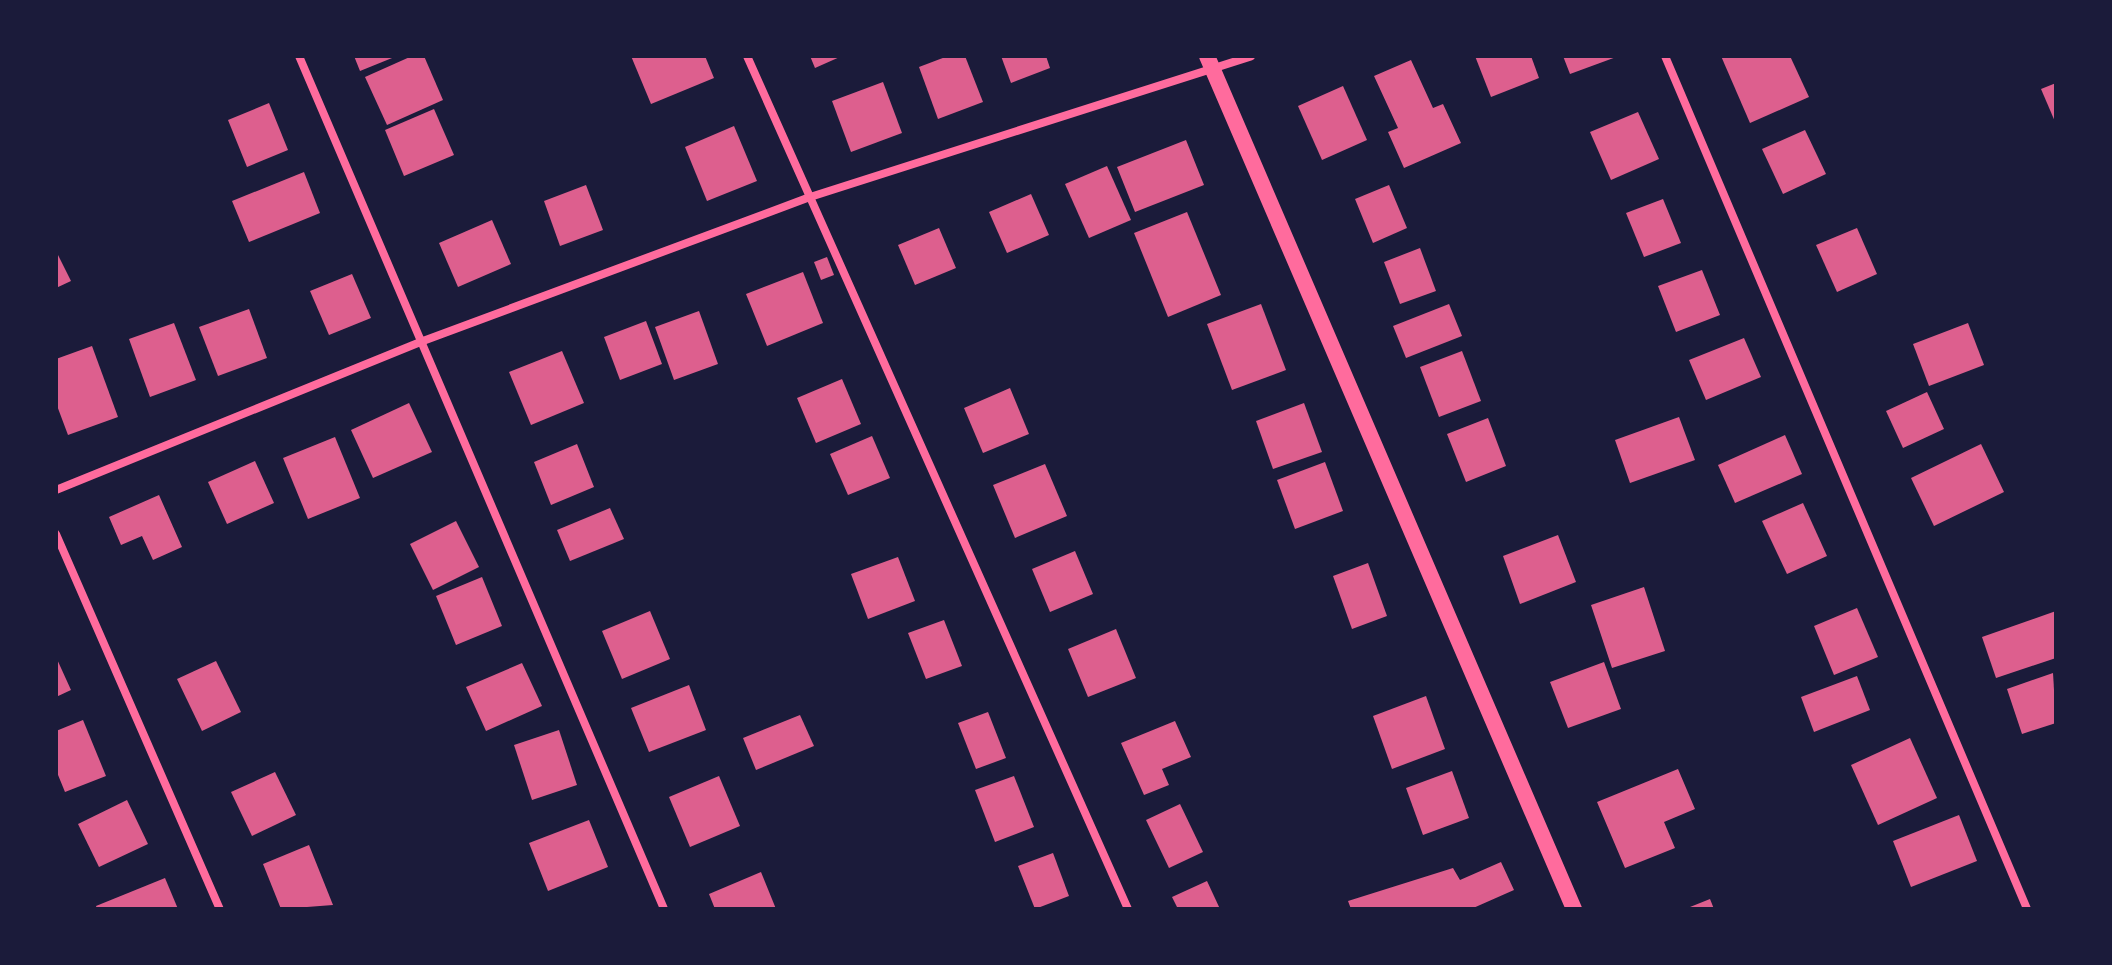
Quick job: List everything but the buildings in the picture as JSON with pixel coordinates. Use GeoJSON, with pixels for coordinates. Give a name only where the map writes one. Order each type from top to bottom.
{"type":"FeatureCollection","features":[{"type":"Feature","properties":{"kind":"main road"},"geometry":{"type":"LineString","coordinates":[[1209,62],[1574,909]]}},
{"type":"Feature","properties":{"kind":"street"},"geometry":{"type":"LineString","coordinates":[[299,56],[664,909]]}},
{"type":"Feature","properties":{"kind":"street"},"geometry":{"type":"LineString","coordinates":[[747,56],[807,198],[1128,909]]}},
{"type":"Feature","properties":{"kind":"street"},"geometry":{"type":"LineString","coordinates":[[56,490],[423,341],[807,198],[1209,62],[1251,56]]}},
{"type":"Feature","properties":{"kind":"street"},"geometry":{"type":"LineString","coordinates":[[1665,56],[2027,909]]}},
{"type":"Feature","properties":{"kind":"street"},"geometry":{"type":"LineString","coordinates":[[56,534],[220,909]]}}]}
